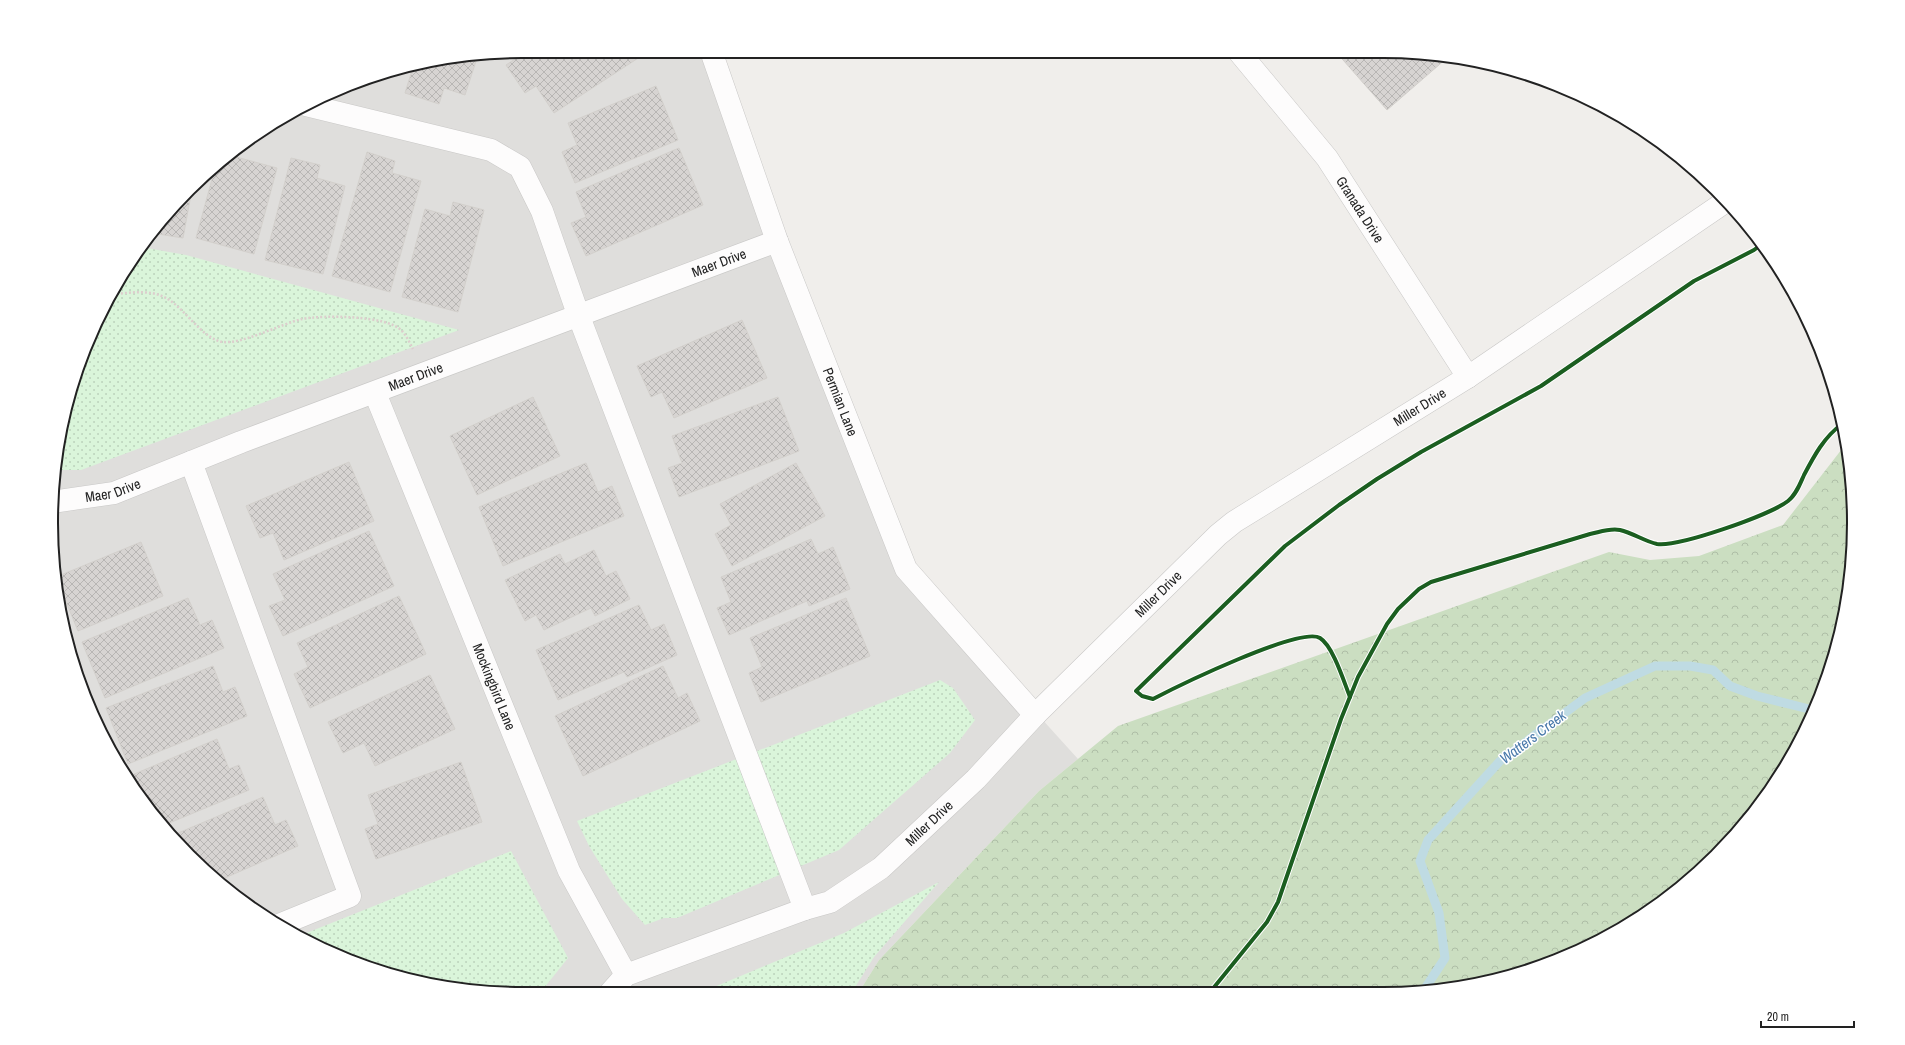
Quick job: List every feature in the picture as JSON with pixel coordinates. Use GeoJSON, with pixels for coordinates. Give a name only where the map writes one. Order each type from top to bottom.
{"type":"FeatureCollection","features":[{"type":"Feature","properties":{"kind":"street","name":"Permian Lane"},"geometry":{"type":"LineString","coordinates":[[713,58],[776,240],[906,569],[1035,715]]}},
{"type":"Feature","properties":{"kind":"street","name":"Granada Drive"},"geometry":{"type":"LineString","coordinates":[[1244,58],[1327,158],[1468,377]]}},
{"type":"Feature","properties":{"kind":"street"},"geometry":{"type":"LineString","coordinates":[[314,108],[491,150],[520,167],[542,211],[578,314],[805,909]]}},
{"type":"Feature","properties":{"kind":"street","name":"Miller Drive"},"geometry":{"type":"LineString","coordinates":[[615,987],[626,975],[805,909],[830,902],[881,868],[976,779],[1035,715],[1218,535],[1234,522],[1468,377],[1721,205]]}},
{"type":"Feature","properties":{"kind":"street","name":"Maer Drive"},"geometry":{"type":"LineString","coordinates":[[59,501],[114,493],[191,462],[375,393],[578,314],[776,240]]}},
{"type":"Feature","properties":{"kind":"street","name":"Mockingbird Lane"},"geometry":{"type":"LineString","coordinates":[[375,393],[570,871],[626,975]]}},
{"type":"Feature","properties":{"kind":"street"},"geometry":{"type":"LineString","coordinates":[[191,462],[350,896],[286,922]]}},
{"type":"Feature","properties":{"kind":"path"},"geometry":{"type":"LineString","coordinates":[[118,294],[151,292],[167,298],[204,332],[223,342],[244,339],[302,319],[349,317],[384,321],[402,330],[414,351]]}},
{"type":"Feature","properties":{"kind":"shaded area"},"geometry":{"type":"Polygon","coordinates":[[[522,58],[714,58],[906,569],[1078,759],[1039,791],[879,960],[862,987],[522,987],[462,983],[432,978],[402,971],[345,952],[290,925],[264,909],[216,872],[173,829],[136,781],[120,755],[93,700],[83,672],[74,643],[62,583],[59,553],[59,492],[67,432],[74,402],[93,345],[106,317],[136,264],[154,240],[173,216],[216,173],[264,136],[317,106],[345,93],[373,83],[432,67],[492,59],[522,58]]]}},
{"type":"Feature","properties":{"kind":"green space"},"geometry":{"type":"Polygon","coordinates":[[[148,248],[186,255],[459,330],[81,470],[61,470],[67,432],[74,402],[93,345],[106,317],[120,290],[148,248]]]}},
{"type":"Feature","properties":{"kind":"green space"},"geometry":{"type":"Polygon","coordinates":[[[1841,450],[1846,492],[1847,522],[1843,583],[1831,643],[1812,700],[1799,728],[1769,781],[1732,829],[1711,851],[1689,872],[1641,909],[1588,939],[1560,952],[1503,971],[1443,983],[1413,986],[862,987],[879,960],[1039,791],[1118,726],[1609,552],[1650,560],[1699,556],[1783,525],[1841,450]]]}},
{"type":"Feature","properties":{"kind":"green space"},"geometry":{"type":"Polygon","coordinates":[[[940,680],[953,688],[975,720],[950,753],[839,850],[677,918],[664,918],[645,925],[622,899],[589,846],[577,821],[940,680]]]}},
{"type":"Feature","properties":{"kind":"green space"},"geometry":{"type":"Polygon","coordinates":[[[511,851],[568,958],[545,987],[492,986],[432,978],[402,971],[345,952],[306,933],[511,851]]]}},
{"type":"Feature","properties":{"kind":"green space"},"geometry":{"type":"Polygon","coordinates":[[[939,882],[874,957],[855,987],[714,987],[844,933],[939,882]]]}},
{"type":"Feature","properties":{"kind":"building"},"geometry":{"type":"Polygon","coordinates":[[[516,58],[638,58],[554,113],[536,86],[525,93],[506,65],[516,58]]]}},
{"type":"Feature","properties":{"kind":"building"},"geometry":{"type":"Polygon","coordinates":[[[1341,58],[1413,59],[1442,62],[1387,110],[1341,58]]]}},
{"type":"Feature","properties":{"kind":"building"},"geometry":{"type":"Polygon","coordinates":[[[476,61],[465,95],[444,88],[439,104],[405,93],[412,72],[432,67],[476,61]]]}},
{"type":"Feature","properties":{"kind":"building"},"geometry":{"type":"Polygon","coordinates":[[[656,86],[678,140],[575,183],[562,152],[577,145],[568,123],[656,86]]]}},
{"type":"Feature","properties":{"kind":"building"},"geometry":{"type":"Polygon","coordinates":[[[679,148],[703,205],[586,256],[571,223],[586,217],[576,192],[679,148]]]}},
{"type":"Feature","properties":{"kind":"building"},"geometry":{"type":"Polygon","coordinates":[[[367,152],[395,161],[392,173],[421,181],[390,292],[332,276],[367,152]]]}},
{"type":"Feature","properties":{"kind":"building"},"geometry":{"type":"Polygon","coordinates":[[[236,157],[277,168],[254,254],[196,238],[213,176],[216,173],[236,157]]]}},
{"type":"Feature","properties":{"kind":"building"},"geometry":{"type":"Polygon","coordinates":[[[291,158],[320,165],[317,178],[345,186],[323,274],[265,260],[291,158]]]}},
{"type":"Feature","properties":{"kind":"building"},"geometry":{"type":"Polygon","coordinates":[[[190,198],[183,238],[159,234],[190,198]]]}},
{"type":"Feature","properties":{"kind":"building"},"geometry":{"type":"Polygon","coordinates":[[[453,202],[484,210],[458,312],[402,297],[425,209],[450,216],[453,202]]]}},
{"type":"Feature","properties":{"kind":"building"},"geometry":{"type":"Polygon","coordinates":[[[742,320],[767,378],[674,418],[662,392],[651,397],[637,366],[742,320]]]}},
{"type":"Feature","properties":{"kind":"building"},"geometry":{"type":"Polygon","coordinates":[[[533,397],[560,456],[477,495],[450,436],[533,397]]]}},
{"type":"Feature","properties":{"kind":"building"},"geometry":{"type":"Polygon","coordinates":[[[778,397],[799,451],[679,497],[668,468],[682,463],[672,436],[778,397]]]}},
{"type":"Feature","properties":{"kind":"building"},"geometry":{"type":"Polygon","coordinates":[[[349,462],[374,521],[284,560],[273,533],[260,538],[246,506],[349,462]]]}},
{"type":"Feature","properties":{"kind":"building"},"geometry":{"type":"Polygon","coordinates":[[[586,463],[598,492],[612,486],[624,516],[503,566],[479,507],[586,463]]]}},
{"type":"Feature","properties":{"kind":"building"},"geometry":{"type":"Polygon","coordinates":[[[796,463],[825,516],[732,566],[715,534],[731,525],[720,504],[796,463]]]}},
{"type":"Feature","properties":{"kind":"building"},"geometry":{"type":"Polygon","coordinates":[[[369,531],[394,586],[283,636],[269,606],[285,600],[273,574],[369,531]]]}},
{"type":"Feature","properties":{"kind":"building"},"geometry":{"type":"Polygon","coordinates":[[[811,539],[818,554],[833,547],[850,589],[809,606],[807,601],[729,635],[717,608],[731,602],[721,577],[811,539]]]}},
{"type":"Feature","properties":{"kind":"building"},"geometry":{"type":"Polygon","coordinates":[[[141,542],[163,596],[78,631],[64,598],[61,575],[141,542]]]}},
{"type":"Feature","properties":{"kind":"building"},"geometry":{"type":"Polygon","coordinates":[[[594,550],[606,576],[616,571],[630,599],[595,616],[591,608],[544,630],[536,615],[525,621],[505,580],[560,554],[565,564],[594,550]]]}},
{"type":"Feature","properties":{"kind":"building"},"geometry":{"type":"Polygon","coordinates":[[[399,596],[426,654],[310,708],[294,674],[308,667],[297,643],[399,596]]]}},
{"type":"Feature","properties":{"kind":"building"},"geometry":{"type":"Polygon","coordinates":[[[188,598],[200,625],[212,620],[224,648],[105,698],[82,642],[188,598]]]}},
{"type":"Feature","properties":{"kind":"building"},"geometry":{"type":"Polygon","coordinates":[[[846,598],[870,656],[761,702],[749,673],[762,667],[750,638],[846,598]]]}},
{"type":"Feature","properties":{"kind":"building"},"geometry":{"type":"Polygon","coordinates":[[[639,605],[651,630],[664,624],[677,655],[627,677],[624,672],[558,700],[536,650],[639,605]]]}},
{"type":"Feature","properties":{"kind":"building"},"geometry":{"type":"Polygon","coordinates":[[[213,666],[223,692],[235,687],[247,716],[128,764],[106,708],[213,666]]]}},
{"type":"Feature","properties":{"kind":"building"},"geometry":{"type":"Polygon","coordinates":[[[663,666],[678,698],[687,693],[700,721],[583,776],[555,716],[663,666]]]}},
{"type":"Feature","properties":{"kind":"building"},"geometry":{"type":"Polygon","coordinates":[[[430,675],[455,729],[375,766],[364,743],[343,753],[328,722],[430,675]]]}},
{"type":"Feature","properties":{"kind":"building"},"geometry":{"type":"Polygon","coordinates":[[[217,739],[229,769],[239,765],[249,790],[168,823],[132,775],[217,739]]]}},
{"type":"Feature","properties":{"kind":"building"},"geometry":{"type":"Polygon","coordinates":[[[461,762],[482,822],[376,859],[365,829],[378,824],[368,795],[461,762]]]}},
{"type":"Feature","properties":{"kind":"building"},"geometry":{"type":"Polygon","coordinates":[[[263,797],[275,825],[286,820],[298,846],[224,878],[177,833],[263,797]]]}},
{"type":"Feature","properties":{"kind":"waterway","name":"Watters Creek"},"geometry":{"type":"LineString","coordinates":[[1428,985],[1445,958],[1439,913],[1420,861],[1428,840],[1500,761],[1585,698],[1655,666],[1690,666],[1713,670],[1730,686],[1757,696],[1808,709]]}},
{"type":"Feature","properties":{"kind":"cycle path"},"geometry":{"type":"LineString","coordinates":[[1350,697],[1334,656],[1325,642],[1320,638],[1308,637],[1264,649],[1211,671],[1153,699],[1142,696],[1136,691],[1285,546],[1339,505],[1377,479],[1421,452],[1541,386],[1694,281],[1757,248]]}},
{"type":"Feature","properties":{"kind":"cycle path"},"geometry":{"type":"LineString","coordinates":[[1214,987],[1267,922],[1278,902],[1341,719],[1358,677],[1387,624],[1398,609],[1419,589],[1431,582],[1605,530],[1620,530],[1652,543],[1668,544],[1684,541],[1744,522],[1778,507],[1791,499],[1798,489],[1820,447],[1837,428]]}}]}
